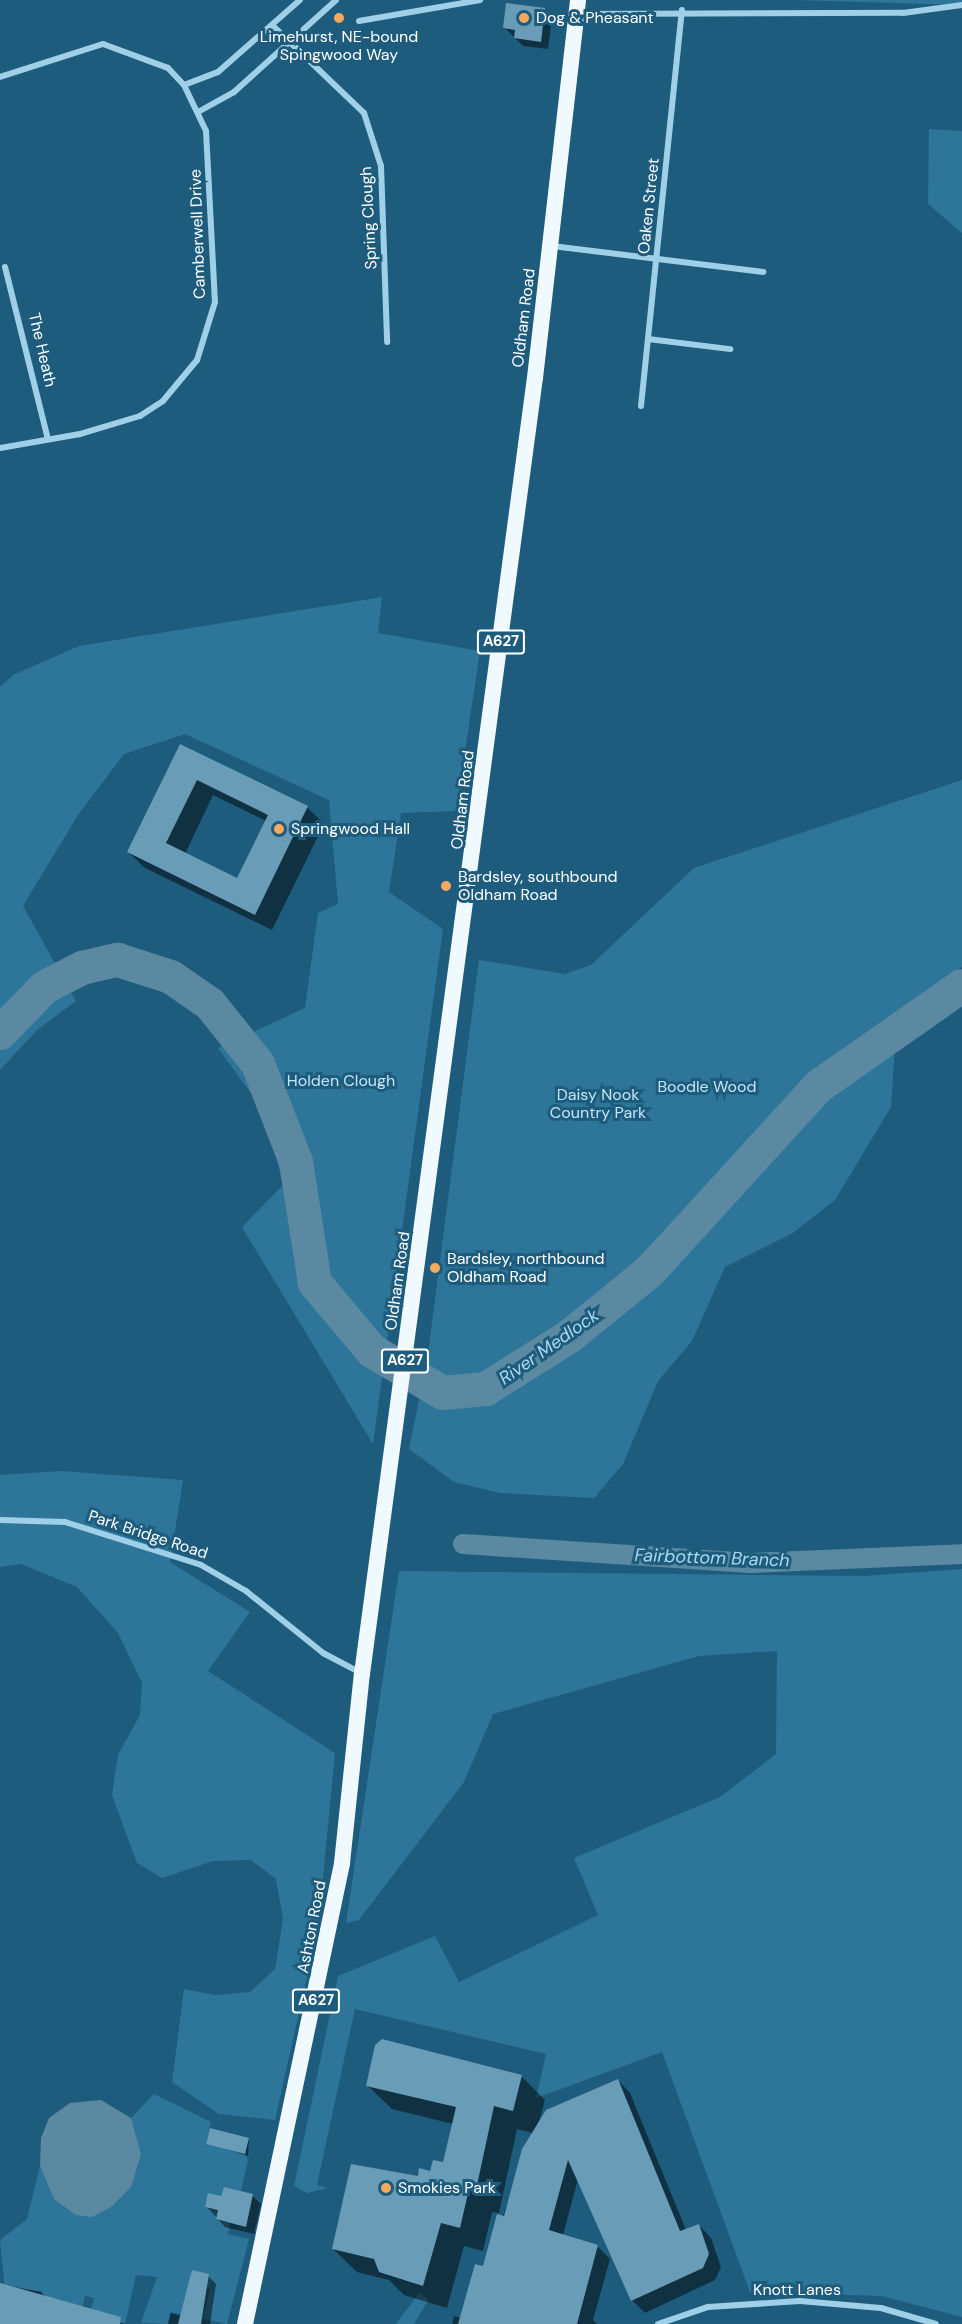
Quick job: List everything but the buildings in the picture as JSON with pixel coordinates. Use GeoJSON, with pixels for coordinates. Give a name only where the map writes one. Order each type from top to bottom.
{"type":"FeatureCollection","features":[{"type":"Feature","properties":{"kind":"highway","name":"Oldham Road"},"geometry":{"type":"LineString","coordinates":[[363,1674],[550,245],[577,7]]}},
{"type":"Feature","properties":{"kind":"highway","name":"Ashton Road"},"geometry":{"type":"LineString","coordinates":[[245,2324],[338,1885],[363,1674]]}},
{"type":"Feature","properties":{"kind":"street"},"geometry":{"type":"LineString","coordinates":[[184,85],[218,72],[300,0]]}},
{"type":"Feature","properties":{"kind":"street"},"geometry":{"type":"LineString","coordinates":[[198,112],[234,92],[291,44],[336,0]]}},
{"type":"Feature","properties":{"kind":"street"},"geometry":{"type":"LineString","coordinates":[[359,21],[455,2],[480,0]]}},
{"type":"Feature","properties":{"kind":"street"},"geometry":{"type":"LineString","coordinates":[[577,7],[903,13],[962,5]]}},
{"type":"Feature","properties":{"kind":"street","name":"Oaken Street"},"geometry":{"type":"LineString","coordinates":[[641,406],[682,10]]}},
{"type":"Feature","properties":{"kind":"street","name":"Spring Clough"},"geometry":{"type":"LineString","coordinates":[[273,26],[364,113],[381,166],[387,342]]}},
{"type":"Feature","properties":{"kind":"street","name":"Camberwell Drive"},"geometry":{"type":"LineString","coordinates":[[0,77],[103,44],[147,56],[184,85],[198,112],[207,142],[215,302],[196,360],[163,401],[140,416],[48,439],[0,448]]}},
{"type":"Feature","properties":{"kind":"street"},"geometry":{"type":"LineString","coordinates":[[550,245],[763,272]]}},
{"type":"Feature","properties":{"kind":"street","name":"The Heath"},"geometry":{"type":"LineString","coordinates":[[5,267],[48,439]]}},
{"type":"Feature","properties":{"kind":"street"},"geometry":{"type":"LineString","coordinates":[[648,339],[730,349]]}},
{"type":"Feature","properties":{"kind":"street","name":"Park Bridge Road"},"geometry":{"type":"LineString","coordinates":[[0,1520],[65,1522],[201,1565],[246,1591],[323,1653],[363,1674]]}},
{"type":"Feature","properties":{"kind":"street","name":"Knott Lanes"},"geometry":{"type":"LineString","coordinates":[[658,2324],[708,2307],[800,2301],[880,2308],[936,2324]]}},
{"type":"Feature","properties":{"kind":"green space"},"geometry":{"type":"Polygon","coordinates":[[[795,0],[962,0],[962,5],[795,0]]]}},
{"type":"Feature","properties":{"kind":"green space"},"geometry":{"type":"Polygon","coordinates":[[[929,129],[962,131],[962,233],[928,204],[929,129]]]}},
{"type":"Feature","properties":{"kind":"green space","name":"Holden Clough"},"geometry":{"type":"Polygon","coordinates":[[[382,597],[378,633],[480,651],[456,811],[401,813],[389,892],[443,929],[373,1444],[242,1227],[283,1185],[266,1114],[218,1048],[305,1008],[318,913],[338,904],[329,800],[185,734],[124,754],[78,815],[23,906],[76,1001],[37,1030],[0,1070],[0,687],[13,675],[79,646],[382,597]]]}},
{"type":"Feature","properties":{"kind":"green space","name":"Daisy Nook Country Park"},"geometry":{"type":"Polygon","coordinates":[[[962,780],[962,967],[897,1015],[891,1107],[835,1200],[793,1233],[725,1267],[692,1341],[658,1381],[623,1464],[594,1498],[500,1493],[454,1482],[409,1449],[427,1361],[479,960],[565,974],[591,965],[694,868],[962,780]]]}},
{"type":"Feature","properties":{"kind":"green space"},"geometry":{"type":"Polygon","coordinates":[[[61,1471],[183,1480],[170,1562],[250,1612],[208,1671],[335,1753],[318,1928],[275,2120],[219,2114],[172,2082],[184,1989],[215,1995],[250,1992],[275,1969],[283,1919],[276,1879],[251,1860],[213,1861],[162,1878],[137,1863],[112,1795],[118,1755],[140,1715],[142,1683],[118,1633],[77,1587],[21,1564],[0,1567],[0,1475],[61,1471]]]}},
{"type":"Feature","properties":{"kind":"green space"},"geometry":{"type":"Polygon","coordinates":[[[962,1569],[962,2317],[882,2296],[750,2292],[662,2052],[536,2098],[546,2054],[355,2009],[317,2185],[328,2188],[307,2193],[294,2186],[338,1976],[435,1936],[459,1982],[598,1915],[574,1858],[720,1797],[776,1754],[777,1651],[699,1656],[493,1714],[464,1782],[359,1920],[346,1923],[399,1571],[864,1576],[962,1569]]]}},
{"type":"Feature","properties":{"kind":"green space"},"geometry":{"type":"Polygon","coordinates":[[[154,2094],[211,2122],[206,2143],[245,2154],[248,2160],[241,2191],[224,2187],[221,2196],[209,2193],[205,2207],[218,2210],[216,2219],[230,2223],[228,2234],[249,2239],[227,2324],[170,2312],[168,2324],[141,2323],[157,2277],[136,2275],[125,2324],[88,2324],[94,2298],[85,2296],[82,2308],[41,2298],[41,2291],[5,2290],[0,2240],[27,2219],[40,2166],[54,2199],[141,2154],[131,2118],[154,2094]],[[205,2287],[182,2312],[203,2317],[210,2289],[205,2287]]]}},
{"type":"Feature","properties":{"kind":"green space"},"geometry":{"type":"Polygon","coordinates":[[[419,2293],[429,2299],[414,2324],[396,2324],[419,2293]]]}},
{"type":"Feature","properties":{"kind":"shaded area"},"geometry":{"type":"Polygon","coordinates":[[[101,2100],[131,2118],[141,2154],[131,2187],[111,2207],[92,2217],[76,2215],[54,2199],[40,2166],[41,2138],[49,2118],[70,2103],[101,2100]]]}},
{"type":"Feature","properties":{"kind":"waterway","name":"River Medlock"},"geometry":{"type":"LineString","coordinates":[[0,1033],[45,987],[82,968],[118,960],[171,977],[210,1004],[258,1064],[296,1162],[315,1283],[372,1351],[443,1393],[486,1389],[570,1336],[650,1271],[819,1086],[962,986]]}},
{"type":"Feature","properties":{"kind":"waterway","name":"Fairbottom Branch"},"geometry":{"type":"LineString","coordinates":[[463,1544],[750,1563],[962,1554]]}},
{"type":"Feature","properties":{"kind":"place","name":"Limehurst, NE-bound Spingwood Way"},"geometry":{"type":"Point","coordinates":[339,18]}},
{"type":"Feature","properties":{"kind":"place","name":"Dog & Pheasant"},"geometry":{"type":"Point","coordinates":[524,18]}},
{"type":"Feature","properties":{"kind":"place","name":"Springwood Hall"},"geometry":{"type":"Point","coordinates":[279,829]}},
{"type":"Feature","properties":{"kind":"place","name":"Bardsley, southbound Oldham Road"},"geometry":{"type":"Point","coordinates":[446,886]}},
{"type":"Feature","properties":{"kind":"place","name":"Bardsley, northbound Oldham Road"},"geometry":{"type":"Point","coordinates":[435,1268]}},
{"type":"Feature","properties":{"kind":"place","name":"Smokies Park"},"geometry":{"type":"Point","coordinates":[386,2188]}},
{"type":"Feature","properties":{"kind":"park label","name":"Boodle Wood"},"geometry":{"type":"Point","coordinates":[707,1087]}}]}
